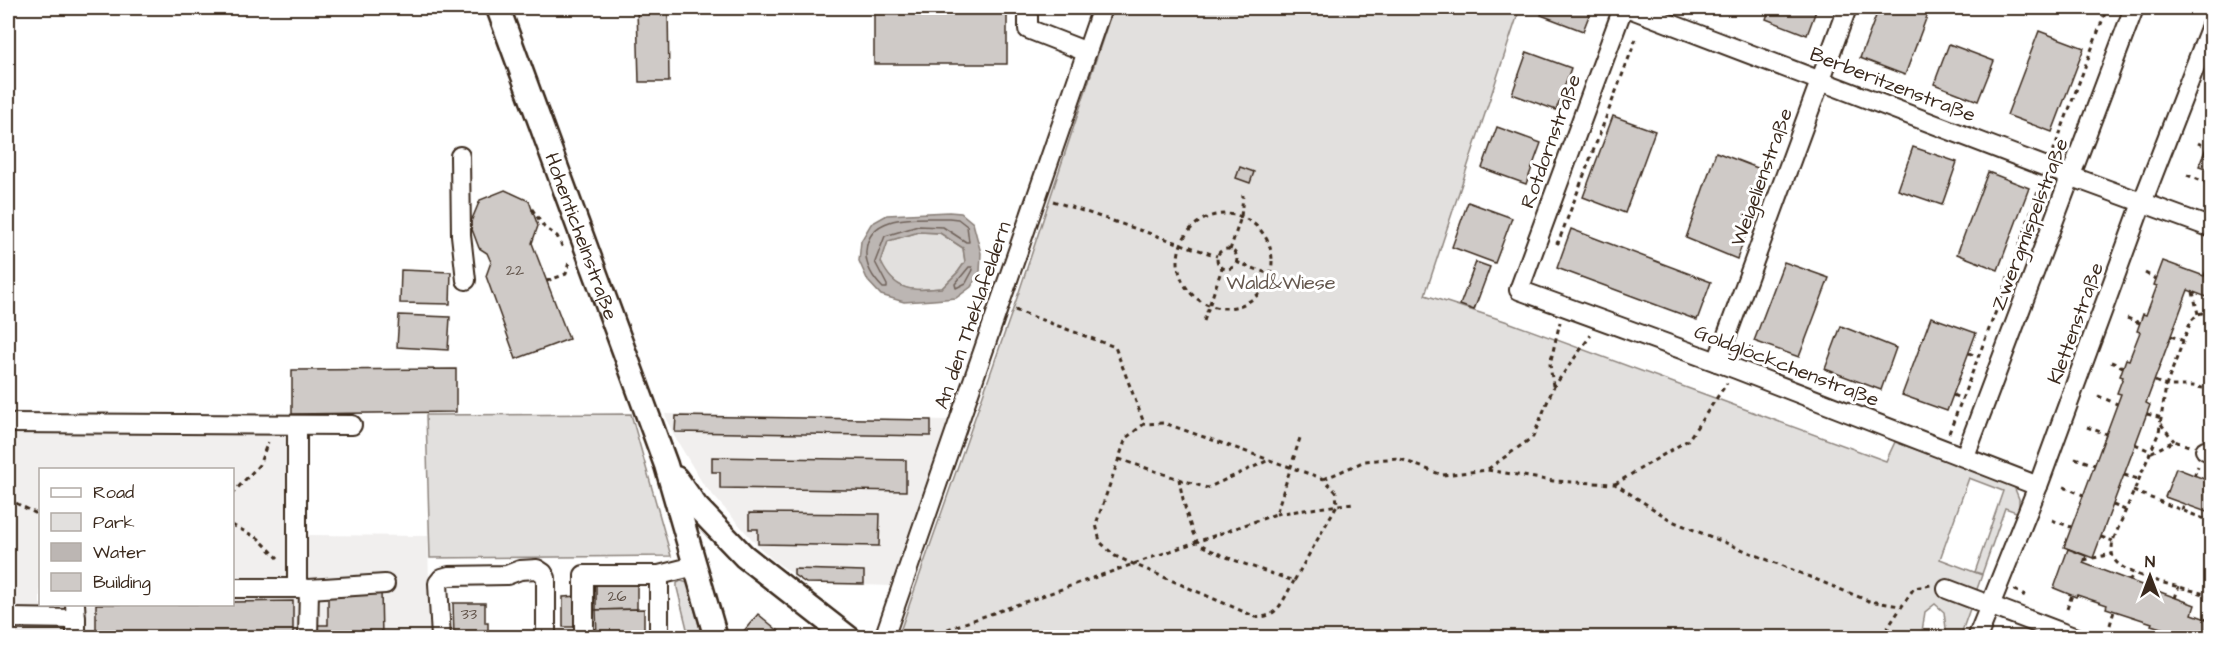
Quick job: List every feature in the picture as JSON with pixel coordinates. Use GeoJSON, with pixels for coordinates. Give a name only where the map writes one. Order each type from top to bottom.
{"type":"FeatureCollection","features":[{"type":"Feature","properties":{"kind":"main road","name":"Hohentichelnstraße"},"geometry":{"type":"LineString","coordinates":[[498,8],[580,258],[666,465],[716,638]]}},
{"type":"Feature","properties":{"kind":"main road","name":"Hohentichelnstraße"},"geometry":{"type":"LineString","coordinates":[[666,465],[696,506],[744,556],[849,637]]}},
{"type":"Feature","properties":{"kind":"street"},"geometry":{"type":"LineString","coordinates":[[1028,8],[1028,29],[1087,52]]}},
{"type":"Feature","properties":{"kind":"street","name":"An den Theklafeldern"},"geometry":{"type":"LineString","coordinates":[[884,638],[1102,8]]}},
{"type":"Feature","properties":{"kind":"street","name":"Rotdornstraße"},"geometry":{"type":"LineString","coordinates":[[1519,290],[1623,8]]}},
{"type":"Feature","properties":{"kind":"street","name":"Berberitzenstraße"},"geometry":{"type":"LineString","coordinates":[[1629,8],[2211,228]]}},
{"type":"Feature","properties":{"kind":"street","name":"Weigelienstraße"},"geometry":{"type":"LineString","coordinates":[[1717,362],[1847,8]]}},
{"type":"Feature","properties":{"kind":"street","name":"Zwergmispelstraße"},"geometry":{"type":"LineString","coordinates":[[1965,456],[2134,8]]}},
{"type":"Feature","properties":{"kind":"street","name":"Klettenstraße"},"geometry":{"type":"LineString","coordinates":[[1977,638],[2038,486],[2211,23]]}},
{"type":"Feature","properties":{"kind":"street"},"geometry":{"type":"LineString","coordinates":[[460,156],[461,235],[466,280]]}},
{"type":"Feature","properties":{"kind":"street","name":"Goldglöckchenstraße"},"geometry":{"type":"LineString","coordinates":[[1519,290],[1736,369],[2038,486]]}},
{"type":"Feature","properties":{"kind":"street"},"geometry":{"type":"LineString","coordinates":[[8,423],[352,425]]}},
{"type":"Feature","properties":{"kind":"street"},"geometry":{"type":"LineString","coordinates":[[297,425],[301,582],[308,638]]}},
{"type":"Feature","properties":{"kind":"street"},"geometry":{"type":"LineString","coordinates":[[584,638],[584,575],[659,575],[695,566]]}},
{"type":"Feature","properties":{"kind":"street"},"geometry":{"type":"LineString","coordinates":[[441,638],[438,583],[442,578],[507,575],[520,570],[537,569],[546,578],[546,638]]}},
{"type":"Feature","properties":{"kind":"street"},"geometry":{"type":"LineString","coordinates":[[659,575],[659,638]]}},
{"type":"Feature","properties":{"kind":"street"},"geometry":{"type":"LineString","coordinates":[[234,588],[301,582],[385,584]]}},
{"type":"Feature","properties":{"kind":"street"},"geometry":{"type":"LineString","coordinates":[[1947,589],[2076,638]]}},
{"type":"Feature","properties":{"kind":"street"},"geometry":{"type":"LineString","coordinates":[[8,618],[75,612],[76,638]]}},
{"type":"Feature","properties":{"kind":"path"},"geometry":{"type":"LineString","coordinates":[[1947,438],[2107,8]]}},
{"type":"Feature","properties":{"kind":"path"},"geometry":{"type":"LineString","coordinates":[[1558,243],[1636,39]]}},
{"type":"Feature","properties":{"kind":"path"},"geometry":{"type":"LineString","coordinates":[[2198,144],[2206,147]]}},
{"type":"Feature","properties":{"kind":"path"},"geometry":{"type":"LineString","coordinates":[[2187,175],[2211,185]]}},
{"type":"Feature","properties":{"kind":"path"},"geometry":{"type":"LineString","coordinates":[[1037,195],[1218,256]]}},
{"type":"Feature","properties":{"kind":"path"},"geometry":{"type":"LineString","coordinates":[[1230,250],[1241,217],[1243,195]]}},
{"type":"Feature","properties":{"kind":"path"},"geometry":{"type":"LineString","coordinates":[[532,209],[544,227],[580,258],[566,274],[547,281]]}},
{"type":"Feature","properties":{"kind":"path"},"geometry":{"type":"LineString","coordinates":[[1216,214],[1233,214],[1241,217],[1248,219],[1260,229],[1269,243],[1272,258],[1270,274],[1264,288],[1253,298],[1240,305],[1225,308],[1210,305],[1197,298],[1186,287],[1178,259],[1181,244],[1189,230],[1201,220],[1216,214]]}},
{"type":"Feature","properties":{"kind":"path"},"geometry":{"type":"LineString","coordinates":[[1222,268],[1218,263],[1218,256],[1221,252],[1230,250]]}},
{"type":"Feature","properties":{"kind":"path"},"geometry":{"type":"LineString","coordinates":[[1222,268],[1232,267],[1236,262],[1236,256],[1230,250]]}},
{"type":"Feature","properties":{"kind":"path"},"geometry":{"type":"LineString","coordinates":[[1236,262],[1278,277]]}},
{"type":"Feature","properties":{"kind":"path"},"geometry":{"type":"LineString","coordinates":[[1204,321],[1222,268]]}},
{"type":"Feature","properties":{"kind":"path"},"geometry":{"type":"LineString","coordinates":[[2145,273],[2156,279]]}},
{"type":"Feature","properties":{"kind":"path"},"geometry":{"type":"LineString","coordinates":[[2193,292],[2198,314]]}},
{"type":"Feature","properties":{"kind":"path"},"geometry":{"type":"LineString","coordinates":[[999,304],[1115,347],[1144,424]]}},
{"type":"Feature","properties":{"kind":"path"},"geometry":{"type":"LineString","coordinates":[[1553,388],[1550,364],[1558,327],[1566,308]]}},
{"type":"Feature","properties":{"kind":"path"},"geometry":{"type":"LineString","coordinates":[[2211,311],[2198,314],[2191,321],[2166,386],[2161,424],[2152,452],[2125,510],[2113,541],[2112,554],[2121,567],[2134,573],[2211,597]]}},
{"type":"Feature","properties":{"kind":"path"},"geometry":{"type":"LineString","coordinates":[[2127,318],[2140,323]]}},
{"type":"Feature","properties":{"kind":"path"},"geometry":{"type":"LineString","coordinates":[[1487,470],[1533,437],[1553,388],[1602,320]]}},
{"type":"Feature","properties":{"kind":"path"},"geometry":{"type":"LineString","coordinates":[[2171,336],[2184,341]]}},
{"type":"Feature","properties":{"kind":"path"},"geometry":{"type":"LineString","coordinates":[[1969,353],[1978,357]]}},
{"type":"Feature","properties":{"kind":"path"},"geometry":{"type":"LineString","coordinates":[[2111,362],[2123,367]]}},
{"type":"Feature","properties":{"kind":"path"},"geometry":{"type":"LineString","coordinates":[[1616,484],[1688,440],[1736,369]]}},
{"type":"Feature","properties":{"kind":"path"},"geometry":{"type":"LineString","coordinates":[[2155,381],[2166,386],[2193,386],[2211,390]]}},
{"type":"Feature","properties":{"kind":"path"},"geometry":{"type":"LineString","coordinates":[[1953,395],[1962,399]]}},
{"type":"Feature","properties":{"kind":"path"},"geometry":{"type":"LineString","coordinates":[[2098,396],[2117,404]]}},
{"type":"Feature","properties":{"kind":"path"},"geometry":{"type":"LineString","coordinates":[[2147,414],[2162,418]]}},
{"type":"Feature","properties":{"kind":"path"},"geometry":{"type":"LineString","coordinates":[[1164,423],[1324,479],[1336,492],[1338,506],[1274,615],[1267,618],[1256,618],[1115,556],[1100,542],[1096,524],[1119,459],[1125,438],[1144,424],[1164,423]]}},
{"type":"Feature","properties":{"kind":"path"},"geometry":{"type":"LineString","coordinates":[[2161,424],[2174,441],[2208,451]]}},
{"type":"Feature","properties":{"kind":"path"},"geometry":{"type":"LineString","coordinates":[[234,492],[259,465],[273,425]]}},
{"type":"Feature","properties":{"kind":"path"},"geometry":{"type":"LineString","coordinates":[[2087,427],[2106,434]]}},
{"type":"Feature","properties":{"kind":"path"},"geometry":{"type":"LineString","coordinates":[[1276,514],[1300,438]]}},
{"type":"Feature","properties":{"kind":"path"},"geometry":{"type":"LineString","coordinates":[[2152,452],[2174,441]]}},
{"type":"Feature","properties":{"kind":"path"},"geometry":{"type":"LineString","coordinates":[[2135,444],[2152,452]]}},
{"type":"Feature","properties":{"kind":"path"},"geometry":{"type":"LineString","coordinates":[[1324,479],[1365,461],[1398,458],[1442,475],[1487,470],[1553,481],[1616,484],[1672,521],[1869,601],[1900,606]]}},
{"type":"Feature","properties":{"kind":"path"},"geometry":{"type":"LineString","coordinates":[[2075,458],[2095,465]]}},
{"type":"Feature","properties":{"kind":"path"},"geometry":{"type":"LineString","coordinates":[[1119,459],[1207,488],[1270,459]]}},
{"type":"Feature","properties":{"kind":"path"},"geometry":{"type":"LineString","coordinates":[[2124,475],[2138,479]]}},
{"type":"Feature","properties":{"kind":"path"},"geometry":{"type":"LineString","coordinates":[[1179,479],[1182,501],[1197,542],[1294,581]]}},
{"type":"Feature","properties":{"kind":"path"},"geometry":{"type":"LineString","coordinates":[[2064,487],[2083,495]]}},
{"type":"Feature","properties":{"kind":"path"},"geometry":{"type":"LineString","coordinates":[[2133,491],[2211,522]]}},
{"type":"Feature","properties":{"kind":"path"},"geometry":{"type":"LineString","coordinates":[[8,500],[35,513],[39,512]]}},
{"type":"Feature","properties":{"kind":"path"},"geometry":{"type":"LineString","coordinates":[[922,638],[1276,514],[1353,503]]}},
{"type":"Feature","properties":{"kind":"path"},"geometry":{"type":"LineString","coordinates":[[2182,510],[2184,504]]}},
{"type":"Feature","properties":{"kind":"path"},"geometry":{"type":"LineString","coordinates":[[2113,506],[2125,510]]}},
{"type":"Feature","properties":{"kind":"path"},"geometry":{"type":"LineString","coordinates":[[2052,520],[2071,527]]}},
{"type":"Feature","properties":{"kind":"path"},"geometry":{"type":"LineString","coordinates":[[234,526],[258,538],[301,582]]}},
{"type":"Feature","properties":{"kind":"path"},"geometry":{"type":"LineString","coordinates":[[2101,537],[2113,541]]}},
{"type":"Feature","properties":{"kind":"path"},"geometry":{"type":"LineString","coordinates":[[2084,560],[2112,554]]}},
{"type":"Feature","properties":{"kind":"path"},"geometry":{"type":"LineString","coordinates":[[2129,581],[2134,573]]}},
{"type":"Feature","properties":{"kind":"path"},"geometry":{"type":"LineString","coordinates":[[1881,638],[1914,588],[1928,584],[1947,589]]}},
{"type":"Feature","properties":{"kind":"path"},"geometry":{"type":"LineString","coordinates":[[2175,598],[2179,586]]}},
{"type":"Feature","properties":{"kind":"path"},"geometry":{"type":"LineString","coordinates":[[2067,609],[2072,595]]}},
{"type":"Feature","properties":{"kind":"path"},"geometry":{"type":"LineString","coordinates":[[2110,625],[2114,611]]}},
{"type":"Feature","properties":{"kind":"path"},"geometry":{"type":"LineString","coordinates":[[2210,620],[2211,615]]}},
{"type":"Feature","properties":{"kind":"path"},"geometry":{"type":"LineString","coordinates":[[2159,638],[2161,629]]}},
{"type":"Feature","properties":{"kind":"shaded area"},"geometry":{"type":"Polygon","coordinates":[[[8,411],[298,418],[305,535],[428,536],[430,637],[8,638],[8,411]]]}},
{"type":"Feature","properties":{"kind":"shaded area"},"geometry":{"type":"Polygon","coordinates":[[[665,414],[948,420],[890,586],[806,583],[773,560],[703,484],[673,434],[665,414]]]}},
{"type":"Feature","properties":{"kind":"green space","name":"Wald&Wiese"},"geometry":{"type":"Polygon","coordinates":[[[1113,8],[1520,8],[1425,295],[1508,322],[1886,461],[1895,442],[2013,484],[2019,499],[2019,513],[2005,508],[1982,574],[1975,572],[2003,491],[1969,478],[1940,559],[1982,575],[1960,637],[1947,637],[1944,612],[1935,604],[1925,612],[1921,638],[898,637],[1019,292],[1113,8]]]}},
{"type":"Feature","properties":{"kind":"green space"},"geometry":{"type":"Polygon","coordinates":[[[919,232],[940,233],[963,248],[965,262],[942,288],[905,287],[892,279],[880,262],[888,241],[919,232]]]}},
{"type":"Feature","properties":{"kind":"green space"},"geometry":{"type":"Polygon","coordinates":[[[631,414],[671,556],[430,558],[426,415],[631,414]]]}},
{"type":"Feature","properties":{"kind":"green space"},"geometry":{"type":"Polygon","coordinates":[[[681,581],[688,583],[702,637],[689,637],[677,588],[677,583],[681,581]]]}},
{"type":"Feature","properties":{"kind":"water"},"geometry":{"type":"Polygon","coordinates":[[[961,213],[973,223],[981,253],[980,272],[971,287],[956,298],[904,302],[881,295],[868,281],[859,261],[861,241],[871,224],[887,215],[961,213]],[[919,232],[888,241],[881,262],[886,272],[898,284],[905,287],[942,288],[965,262],[963,248],[940,233],[919,232]]]}},
{"type":"Feature","properties":{"kind":"building"},"geometry":{"type":"Polygon","coordinates":[[[637,8],[668,8],[669,82],[639,82],[637,8]]]}},
{"type":"Feature","properties":{"kind":"building"},"geometry":{"type":"Polygon","coordinates":[[[874,8],[1007,8],[1007,64],[874,64],[874,8]]]}},
{"type":"Feature","properties":{"kind":"building"},"geometry":{"type":"Polygon","coordinates":[[[1544,8],[1592,8],[1583,31],[1541,15],[1544,8]]]}},
{"type":"Feature","properties":{"kind":"building"},"geometry":{"type":"Polygon","coordinates":[[[1770,8],[1817,8],[1807,35],[1766,19],[1770,8]]]}},
{"type":"Feature","properties":{"kind":"building"},"geometry":{"type":"Polygon","coordinates":[[[1879,8],[1930,8],[1905,75],[1860,58],[1879,8]]]}},
{"type":"Feature","properties":{"kind":"building"},"geometry":{"type":"Polygon","coordinates":[[[2039,31],[2084,48],[2052,132],[2007,115],[2039,31]]]}},
{"type":"Feature","properties":{"kind":"building"},"geometry":{"type":"Polygon","coordinates":[[[1949,44],[1994,61],[1978,101],[1934,84],[1949,44]]]}},
{"type":"Feature","properties":{"kind":"building"},"geometry":{"type":"Polygon","coordinates":[[[1527,52],[1571,68],[1556,110],[1512,94],[1527,52]]]}},
{"type":"Feature","properties":{"kind":"building"},"geometry":{"type":"Polygon","coordinates":[[[1613,116],[1655,131],[1625,213],[1583,197],[1613,116]]]}},
{"type":"Feature","properties":{"kind":"building"},"geometry":{"type":"Polygon","coordinates":[[[1497,127],[1541,143],[1526,184],[1482,168],[1497,127]]]}},
{"type":"Feature","properties":{"kind":"building"},"geometry":{"type":"Polygon","coordinates":[[[2208,143],[2212,144],[2212,170],[2199,166],[2208,143]]]}},
{"type":"Feature","properties":{"kind":"building"},"geometry":{"type":"Polygon","coordinates":[[[1913,147],[1957,162],[1942,205],[1898,190],[1913,147]]]}},
{"type":"Feature","properties":{"kind":"building"},"geometry":{"type":"Polygon","coordinates":[[[1716,152],[1768,172],[1737,259],[1686,238],[1716,152]]]}},
{"type":"Feature","properties":{"kind":"building"},"geometry":{"type":"Polygon","coordinates":[[[1240,167],[1254,172],[1250,183],[1236,178],[1240,167]]]}},
{"type":"Feature","properties":{"kind":"building"},"geometry":{"type":"Polygon","coordinates":[[[1988,172],[2029,188],[1998,270],[1957,254],[1988,172]]]}},
{"type":"Feature","properties":{"kind":"building"},"geometry":{"type":"Polygon","coordinates":[[[505,190],[529,201],[538,226],[532,243],[569,339],[516,359],[486,276],[491,262],[487,253],[479,248],[470,224],[480,200],[505,190]]]}},
{"type":"Feature","properties":{"kind":"building"},"geometry":{"type":"Polygon","coordinates":[[[1468,202],[1512,218],[1495,263],[1452,247],[1468,202]]]}},
{"type":"Feature","properties":{"kind":"building"},"geometry":{"type":"Polygon","coordinates":[[[1571,229],[1711,282],[1697,320],[1557,268],[1571,229]]]}},
{"type":"Feature","properties":{"kind":"building"},"geometry":{"type":"Polygon","coordinates":[[[2163,261],[2204,276],[2208,265],[2212,266],[2212,299],[2188,290],[2146,403],[2150,405],[2093,558],[2064,547],[2121,394],[2117,393],[2123,377],[2120,376],[2140,332],[2137,331],[2157,286],[2154,285],[2163,261]]]}},
{"type":"Feature","properties":{"kind":"building"},"geometry":{"type":"Polygon","coordinates":[[[1476,262],[1490,267],[1474,310],[1460,305],[1476,262]]]}},
{"type":"Feature","properties":{"kind":"building"},"geometry":{"type":"Polygon","coordinates":[[[1784,262],[1829,278],[1799,357],[1754,341],[1784,262]]]}},
{"type":"Feature","properties":{"kind":"building"},"geometry":{"type":"Polygon","coordinates":[[[401,270],[451,272],[450,304],[400,303],[401,270]]]}},
{"type":"Feature","properties":{"kind":"building"},"geometry":{"type":"Polygon","coordinates":[[[399,315],[450,317],[448,350],[397,347],[399,315]]]}},
{"type":"Feature","properties":{"kind":"building"},"geometry":{"type":"Polygon","coordinates":[[[1931,317],[1976,333],[1947,411],[1902,395],[1931,317]]]}},
{"type":"Feature","properties":{"kind":"building"},"geometry":{"type":"Polygon","coordinates":[[[1841,326],[1896,348],[1881,390],[1825,369],[1841,326]]]}},
{"type":"Feature","properties":{"kind":"building"},"geometry":{"type":"Polygon","coordinates":[[[456,369],[456,412],[292,414],[292,370],[456,369]]]}},
{"type":"Feature","properties":{"kind":"building"},"geometry":{"type":"Polygon","coordinates":[[[676,416],[931,420],[931,436],[675,432],[676,416]]]}},
{"type":"Feature","properties":{"kind":"building"},"geometry":{"type":"Polygon","coordinates":[[[712,457],[906,460],[906,491],[720,488],[720,472],[712,472],[712,457]]]}},
{"type":"Feature","properties":{"kind":"building"},"geometry":{"type":"Polygon","coordinates":[[[2176,468],[2212,482],[2212,514],[2165,497],[2176,468]]]}},
{"type":"Feature","properties":{"kind":"building"},"geometry":{"type":"Polygon","coordinates":[[[749,513],[880,514],[879,546],[758,544],[758,529],[749,529],[749,513]]]}},
{"type":"Feature","properties":{"kind":"building"},"geometry":{"type":"Polygon","coordinates":[[[2068,549],[2086,556],[2083,563],[2195,605],[2192,614],[2212,621],[2212,638],[2183,638],[2184,635],[2106,608],[2107,605],[2077,595],[2076,597],[2054,588],[2068,549]]]}},
{"type":"Feature","properties":{"kind":"building"},"geometry":{"type":"Polygon","coordinates":[[[794,569],[864,571],[864,584],[806,583],[794,575],[794,569]]]}},
{"type":"Feature","properties":{"kind":"building"},"geometry":{"type":"Polygon","coordinates":[[[596,582],[637,582],[637,609],[596,610],[596,582]]]}},
{"type":"Feature","properties":{"kind":"building"},"geometry":{"type":"Polygon","coordinates":[[[381,590],[382,638],[319,638],[318,625],[328,625],[328,591],[381,590]]]}},
{"type":"Feature","properties":{"kind":"building"},"geometry":{"type":"Polygon","coordinates":[[[579,596],[580,627],[563,627],[563,597],[579,596]]]}},
{"type":"Feature","properties":{"kind":"building"},"geometry":{"type":"Polygon","coordinates":[[[293,601],[293,638],[96,638],[96,606],[234,606],[234,602],[293,601]]]}},
{"type":"Feature","properties":{"kind":"building"},"geometry":{"type":"Polygon","coordinates":[[[453,603],[485,603],[488,638],[454,638],[453,603]]]}},
{"type":"Feature","properties":{"kind":"building"},"geometry":{"type":"Polygon","coordinates":[[[644,609],[644,636],[674,638],[597,638],[596,610],[644,609]]]}},
{"type":"Feature","properties":{"kind":"building"},"geometry":{"type":"Polygon","coordinates":[[[758,614],[787,638],[738,638],[758,614]]]}}]}
